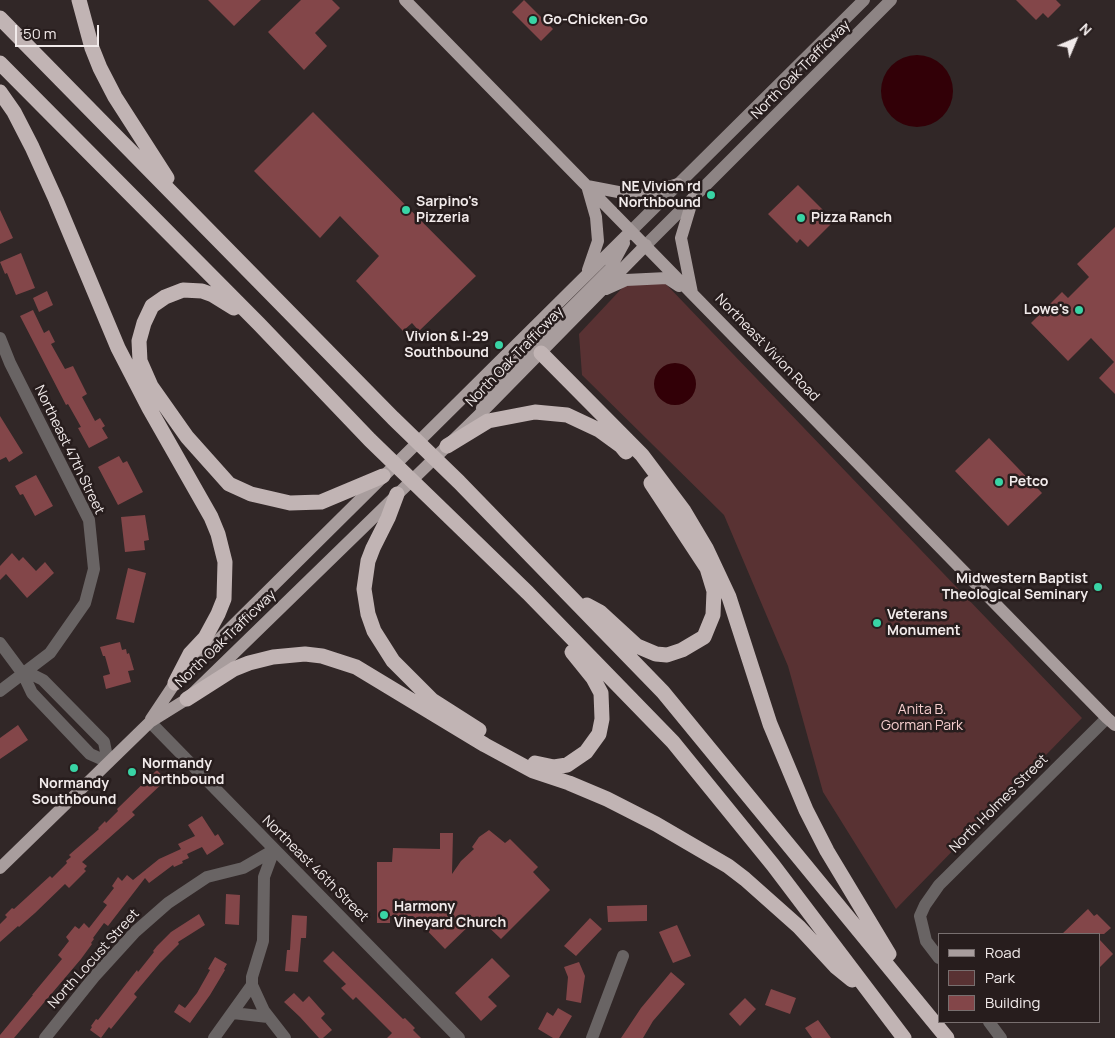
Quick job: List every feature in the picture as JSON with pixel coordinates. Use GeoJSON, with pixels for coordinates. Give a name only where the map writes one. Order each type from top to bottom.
{"type":"FeatureCollection","features":[{"type":"Feature","properties":{"kind":"highway"},"geometry":{"type":"LineString","coordinates":[[79,0],[92,48],[104,75],[183,203]]}},
{"type":"Feature","properties":{"kind":"highway"},"geometry":{"type":"LineString","coordinates":[[0,18],[393,418],[459,482],[663,692],[947,1038]]}},
{"type":"Feature","properties":{"kind":"highway"},"geometry":{"type":"LineString","coordinates":[[0,63],[259,324],[370,440],[528,593],[673,742],[773,864],[904,1038]]}},
{"type":"Feature","properties":{"kind":"highway"},"geometry":{"type":"LineString","coordinates":[[0,92],[14,112],[32,147],[118,348],[149,408],[211,517],[218,534],[224,562],[224,599],[205,638],[190,654],[175,683]]}},
{"type":"Feature","properties":{"kind":"highway"},"geometry":{"type":"LineString","coordinates":[[259,324],[214,295],[202,291],[183,290],[165,297],[152,306],[144,323],[139,341],[140,361],[151,386],[187,437],[229,484],[251,494],[290,503],[320,502],[384,476]]}},
{"type":"Feature","properties":{"kind":"highway"},"geometry":{"type":"LineString","coordinates":[[541,352],[642,455],[684,511],[706,548],[729,597],[770,724],[806,810],[827,851],[917,1000]]}},
{"type":"Feature","properties":{"kind":"highway"},"geometry":{"type":"LineString","coordinates":[[447,446],[488,420],[535,412],[568,415],[599,430],[621,446],[646,476],[708,568],[714,591],[713,615],[704,637],[682,650],[668,655],[656,654],[637,646],[600,612],[568,595]]}},
{"type":"Feature","properties":{"kind":"highway"},"geometry":{"type":"LineString","coordinates":[[397,494],[388,518],[373,548],[366,575],[365,598],[368,614],[374,631],[383,647],[393,661],[432,700],[489,737],[537,765],[554,767],[567,765],[586,752],[599,734],[602,719],[601,693],[594,678],[584,664],[554,633],[528,593]]}},
{"type":"Feature","properties":{"kind":"highway"},"geometry":{"type":"LineString","coordinates":[[187,698],[234,669],[273,657],[305,654],[322,656],[356,667],[493,750],[533,771],[607,799],[656,824],[728,866],[745,878],[799,927],[836,967],[870,995]]}},
{"type":"Feature","properties":{"kind":"main road","name":"Northeast Vivion Road"},"geometry":{"type":"LineString","coordinates":[[405,0],[1111,722],[1115,730]]}},
{"type":"Feature","properties":{"kind":"main road","name":"North Oak Trafficway"},"geometry":{"type":"LineString","coordinates":[[150,722],[175,683],[864,0]]}},
{"type":"Feature","properties":{"kind":"main road","name":"North Oak Trafficway"},"geometry":{"type":"LineString","coordinates":[[0,868],[150,722],[187,698],[479,415],[891,0]]}},
{"type":"Feature","properties":{"kind":"main road"},"geometry":{"type":"LineString","coordinates":[[586,275],[598,241],[596,217],[587,186],[639,196],[678,184]]}},
{"type":"Feature","properties":{"kind":"main road"},"geometry":{"type":"LineString","coordinates":[[692,293],[681,238],[693,198]]}},
{"type":"Feature","properties":{"kind":"main road"},"geometry":{"type":"LineString","coordinates":[[479,415],[492,386],[610,269],[631,231]]}},
{"type":"Feature","properties":{"kind":"main road"},"geometry":{"type":"LineString","coordinates":[[601,291],[626,280],[667,278],[692,293]]}},
{"type":"Feature","properties":{"kind":"street","name":"Northeast 47th Street"},"geometry":{"type":"LineString","coordinates":[[0,338],[10,363],[89,520],[94,569],[85,603],[50,653],[0,691]]}},
{"type":"Feature","properties":{"kind":"street"},"geometry":{"type":"LineString","coordinates":[[0,643],[23,674],[32,693],[90,754],[108,762]]}},
{"type":"Feature","properties":{"kind":"street"},"geometry":{"type":"LineString","coordinates":[[23,674],[33,675],[43,680],[104,742],[108,762]]}},
{"type":"Feature","properties":{"kind":"street","name":"Northeast 46th Street"},"geometry":{"type":"LineString","coordinates":[[150,722],[459,1038]]}},
{"type":"Feature","properties":{"kind":"street","name":"North Holmes Street"},"geometry":{"type":"LineString","coordinates":[[938,957],[926,941],[920,916],[939,885],[1111,722]]}},
{"type":"Feature","properties":{"kind":"street"},"geometry":{"type":"LineString","coordinates":[[274,850],[264,877],[263,941],[252,977],[252,985],[268,1017],[285,1038]]}},
{"type":"Feature","properties":{"kind":"street","name":"North Locust Street"},"geometry":{"type":"LineString","coordinates":[[45,1038],[94,977],[129,938],[168,903],[207,877],[249,865],[274,850]]}},
{"type":"Feature","properties":{"kind":"street"},"geometry":{"type":"LineString","coordinates":[[249,865],[264,877]]}},
{"type":"Feature","properties":{"kind":"street"},"geometry":{"type":"LineString","coordinates":[[592,1038],[623,956]]}},
{"type":"Feature","properties":{"kind":"street"},"geometry":{"type":"LineString","coordinates":[[214,1038],[252,985]]}},
{"type":"Feature","properties":{"kind":"street"},"geometry":{"type":"LineString","coordinates":[[233,1012],[268,1017]]}},
{"type":"Feature","properties":{"kind":"street"},"geometry":{"type":"LineString","coordinates":[[990,1023],[1001,1038]]}},
{"type":"Feature","properties":{"kind":"green space","name":"Anita B. Gorman Park"},"geometry":{"type":"Polygon","coordinates":[[[663,281],[1082,718],[896,909],[823,792],[788,666],[724,515],[582,375],[579,334],[624,286],[663,281]]]}},
{"type":"Feature","properties":{"kind":"shaded area"},"geometry":{"type":"Polygon","coordinates":[[[910,55],[924,55],[943,65],[953,84],[953,98],[943,117],[924,127],[910,127],[891,117],[881,98],[881,84],[891,65],[910,55]]]}},
{"type":"Feature","properties":{"kind":"shaded area"},"geometry":{"type":"Polygon","coordinates":[[[671,363],[679,363],[690,369],[696,384],[690,399],[679,405],[671,405],[660,399],[654,388],[654,380],[660,369],[671,363]]]}},
{"type":"Feature","properties":{"kind":"building"},"geometry":{"type":"Polygon","coordinates":[[[208,0],[261,0],[234,26],[208,0]]]}},
{"type":"Feature","properties":{"kind":"building"},"geometry":{"type":"Polygon","coordinates":[[[301,0],[332,0],[340,8],[315,33],[327,46],[304,70],[268,32],[301,0]]]}},
{"type":"Feature","properties":{"kind":"building","name":"Go-Chicken-Go"},"geometry":{"type":"Polygon","coordinates":[[[524,0],[553,29],[541,41],[512,12],[524,0]]]}},
{"type":"Feature","properties":{"kind":"building"},"geometry":{"type":"Polygon","coordinates":[[[1016,0],[1056,0],[1061,5],[1048,18],[1043,13],[1036,20],[1016,0]]]}},
{"type":"Feature","properties":{"kind":"building"},"geometry":{"type":"Polygon","coordinates":[[[313,112],[476,276],[419,331],[412,323],[403,331],[356,281],[379,256],[340,216],[320,238],[254,171],[313,112]]]}},
{"type":"Feature","properties":{"kind":"building","name":"Pizza Ranch"},"geometry":{"type":"Polygon","coordinates":[[[798,185],[834,221],[808,247],[800,239],[797,243],[768,214],[798,185]]]}},
{"type":"Feature","properties":{"kind":"building"},"geometry":{"type":"Polygon","coordinates":[[[0,210],[13,238],[0,244],[0,210]]]}},
{"type":"Feature","properties":{"kind":"building","name":"Lowe's"},"geometry":{"type":"Polygon","coordinates":[[[1115,227],[1115,394],[1099,378],[1114,362],[1091,338],[1068,361],[1031,323],[1062,292],[1068,298],[1089,277],[1077,264],[1115,227]]]}},
{"type":"Feature","properties":{"kind":"building"},"geometry":{"type":"Polygon","coordinates":[[[21,253],[35,288],[16,295],[0,262],[21,253]]]}},
{"type":"Feature","properties":{"kind":"building"},"geometry":{"type":"Polygon","coordinates":[[[47,291],[53,305],[39,312],[33,298],[47,291]]]}},
{"type":"Feature","properties":{"kind":"building"},"geometry":{"type":"Polygon","coordinates":[[[33,310],[44,333],[49,330],[55,342],[51,344],[65,369],[73,366],[87,394],[82,397],[95,421],[100,418],[105,426],[102,428],[108,438],[89,448],[78,428],[81,427],[68,404],[66,405],[20,316],[33,310]]]}},
{"type":"Feature","properties":{"kind":"building"},"geometry":{"type":"Polygon","coordinates":[[[0,416],[23,453],[9,462],[6,457],[0,460],[0,416]]]}},
{"type":"Feature","properties":{"kind":"building","name":"Petco"},"geometry":{"type":"Polygon","coordinates":[[[989,438],[1042,493],[1008,526],[955,471],[989,438]]]}},
{"type":"Feature","properties":{"kind":"building"},"geometry":{"type":"Polygon","coordinates":[[[119,456],[123,463],[127,461],[143,492],[118,505],[98,467],[119,456]]]}},
{"type":"Feature","properties":{"kind":"building"},"geometry":{"type":"Polygon","coordinates":[[[36,475],[53,506],[35,516],[23,494],[20,495],[15,486],[36,475]]]}},
{"type":"Feature","properties":{"kind":"building"},"geometry":{"type":"Polygon","coordinates":[[[145,515],[149,540],[144,541],[145,550],[125,552],[121,517],[145,515]]]}},
{"type":"Feature","properties":{"kind":"building"},"geometry":{"type":"Polygon","coordinates":[[[12,553],[19,561],[23,557],[36,571],[45,562],[54,573],[27,598],[6,574],[0,580],[0,566],[12,553]]]}},
{"type":"Feature","properties":{"kind":"building"},"geometry":{"type":"Polygon","coordinates":[[[128,568],[146,573],[134,623],[116,619],[128,568]]]}},
{"type":"Feature","properties":{"kind":"building"},"geometry":{"type":"Polygon","coordinates":[[[120,642],[122,650],[126,649],[127,654],[129,653],[134,670],[128,671],[131,682],[106,689],[103,676],[110,674],[105,656],[103,656],[100,647],[120,642]]]}},
{"type":"Feature","properties":{"kind":"building"},"geometry":{"type":"Polygon","coordinates":[[[18,725],[28,740],[0,759],[0,738],[18,725]]]}},
{"type":"Feature","properties":{"kind":"building"},"geometry":{"type":"Polygon","coordinates":[[[157,770],[166,780],[132,812],[135,815],[82,862],[87,866],[84,869],[86,871],[69,888],[65,884],[35,913],[0,942],[0,924],[7,917],[5,915],[50,876],[52,878],[67,863],[66,861],[71,857],[69,855],[99,829],[105,821],[106,823],[118,811],[117,809],[157,770]]]}},
{"type":"Feature","properties":{"kind":"building"},"geometry":{"type":"Polygon","coordinates":[[[202,816],[215,836],[218,834],[224,844],[207,855],[202,847],[187,854],[189,858],[182,861],[183,863],[174,867],[173,865],[149,883],[145,878],[108,926],[104,923],[81,959],[14,1038],[0,1038],[0,1035],[62,959],[58,955],[69,941],[66,937],[75,926],[79,929],[84,923],[89,928],[107,905],[103,902],[114,888],[112,886],[118,877],[122,881],[127,875],[133,880],[159,859],[181,849],[178,844],[195,836],[188,825],[202,816]]]}},
{"type":"Feature","properties":{"kind":"building","name":"Harmony Vineyard Church"},"geometry":{"type":"Polygon","coordinates":[[[489,830],[505,843],[510,839],[538,867],[533,872],[550,890],[501,939],[478,917],[445,949],[413,916],[390,916],[390,923],[377,923],[377,862],[392,862],[393,848],[440,849],[440,833],[453,833],[452,874],[461,861],[474,849],[472,847],[479,837],[489,830]]]}},
{"type":"Feature","properties":{"kind":"building"},"geometry":{"type":"Polygon","coordinates":[[[226,894],[240,895],[239,925],[225,924],[226,894]]]}},
{"type":"Feature","properties":{"kind":"building"},"geometry":{"type":"Polygon","coordinates":[[[647,905],[647,921],[608,922],[607,906],[647,905]]]}},
{"type":"Feature","properties":{"kind":"building"},"geometry":{"type":"Polygon","coordinates":[[[1088,909],[1094,916],[1097,914],[1111,928],[1104,934],[1063,933],[1088,909]]]}},
{"type":"Feature","properties":{"kind":"building"},"geometry":{"type":"Polygon","coordinates":[[[199,914],[205,925],[178,942],[179,944],[134,994],[137,997],[111,1029],[109,1027],[101,1038],[90,1030],[96,1019],[98,1020],[157,946],[171,932],[199,914]]]}},
{"type":"Feature","properties":{"kind":"building"},"geometry":{"type":"Polygon","coordinates":[[[292,915],[307,916],[306,938],[301,938],[298,972],[285,971],[287,950],[290,950],[292,915]]]}},
{"type":"Feature","properties":{"kind":"building"},"geometry":{"type":"Polygon","coordinates":[[[590,918],[602,929],[576,956],[564,946],[590,918]]]}},
{"type":"Feature","properties":{"kind":"building"},"geometry":{"type":"Polygon","coordinates":[[[677,925],[691,956],[673,963],[659,932],[677,925]]]}},
{"type":"Feature","properties":{"kind":"building"},"geometry":{"type":"Polygon","coordinates":[[[1100,940],[1113,954],[1100,967],[1100,940]]]}},
{"type":"Feature","properties":{"kind":"building"},"geometry":{"type":"Polygon","coordinates":[[[333,951],[403,1019],[405,1018],[415,1028],[413,1030],[421,1038],[387,1038],[392,1033],[356,997],[353,1000],[341,988],[346,984],[323,961],[333,951]]]}},
{"type":"Feature","properties":{"kind":"building"},"geometry":{"type":"Polygon","coordinates":[[[215,957],[227,964],[225,970],[190,1023],[174,1012],[179,1004],[185,1008],[197,993],[215,957]]]}},
{"type":"Feature","properties":{"kind":"building"},"geometry":{"type":"Polygon","coordinates":[[[492,958],[510,976],[488,997],[497,1006],[481,1021],[455,993],[492,958]]]}},
{"type":"Feature","properties":{"kind":"building"},"geometry":{"type":"Polygon","coordinates":[[[579,962],[585,976],[581,1003],[566,1000],[568,977],[564,967],[579,962]]]}},
{"type":"Feature","properties":{"kind":"building"},"geometry":{"type":"Polygon","coordinates":[[[671,972],[685,984],[653,1021],[643,1038],[621,1038],[641,1008],[671,972]]]}},
{"type":"Feature","properties":{"kind":"building"},"geometry":{"type":"Polygon","coordinates":[[[771,989],[796,998],[790,1014],[765,1005],[771,989]]]}},
{"type":"Feature","properties":{"kind":"building"},"geometry":{"type":"Polygon","coordinates":[[[294,993],[303,1002],[309,996],[325,1014],[321,1018],[332,1030],[323,1038],[319,1038],[284,1002],[294,993]]]}},
{"type":"Feature","properties":{"kind":"building"},"geometry":{"type":"Polygon","coordinates":[[[745,998],[756,1009],[740,1026],[729,1014],[745,998]]]}},
{"type":"Feature","properties":{"kind":"building"},"geometry":{"type":"Polygon","coordinates":[[[558,1008],[572,1016],[559,1038],[553,1038],[538,1029],[547,1012],[553,1016],[558,1008]]]}},
{"type":"Feature","properties":{"kind":"building"},"geometry":{"type":"Polygon","coordinates":[[[818,1020],[831,1038],[812,1038],[805,1028],[818,1020]]]}},
{"type":"Feature","properties":{"kind":"place","name":"Go-Chicken-Go"},"geometry":{"type":"Point","coordinates":[533,20]}},
{"type":"Feature","properties":{"kind":"place","name":"NE Vivion rd Northbound"},"geometry":{"type":"Point","coordinates":[711,195]}},
{"type":"Feature","properties":{"kind":"place","name":"Sarpino's Pizzeria"},"geometry":{"type":"Point","coordinates":[406,210]}},
{"type":"Feature","properties":{"kind":"place","name":"Pizza Ranch"},"geometry":{"type":"Point","coordinates":[801,218]}},
{"type":"Feature","properties":{"kind":"place","name":"Lowe's"},"geometry":{"type":"Point","coordinates":[1079,310]}},
{"type":"Feature","properties":{"kind":"place","name":"Vivion & I-29 Southbound"},"geometry":{"type":"Point","coordinates":[499,345]}},
{"type":"Feature","properties":{"kind":"place","name":"Petco"},"geometry":{"type":"Point","coordinates":[999,482]}},
{"type":"Feature","properties":{"kind":"place","name":"Midwestern Baptist Theological Seminary"},"geometry":{"type":"Point","coordinates":[1098,587]}},
{"type":"Feature","properties":{"kind":"place","name":"Veterans Monument"},"geometry":{"type":"Point","coordinates":[877,623]}},
{"type":"Feature","properties":{"kind":"place","name":"Normandy Southbound"},"geometry":{"type":"Point","coordinates":[74,768]}},
{"type":"Feature","properties":{"kind":"place","name":"Normandy Northbound"},"geometry":{"type":"Point","coordinates":[132,772]}},
{"type":"Feature","properties":{"kind":"place","name":"Harmony Vineyard Church"},"geometry":{"type":"Point","coordinates":[384,915]}}]}
